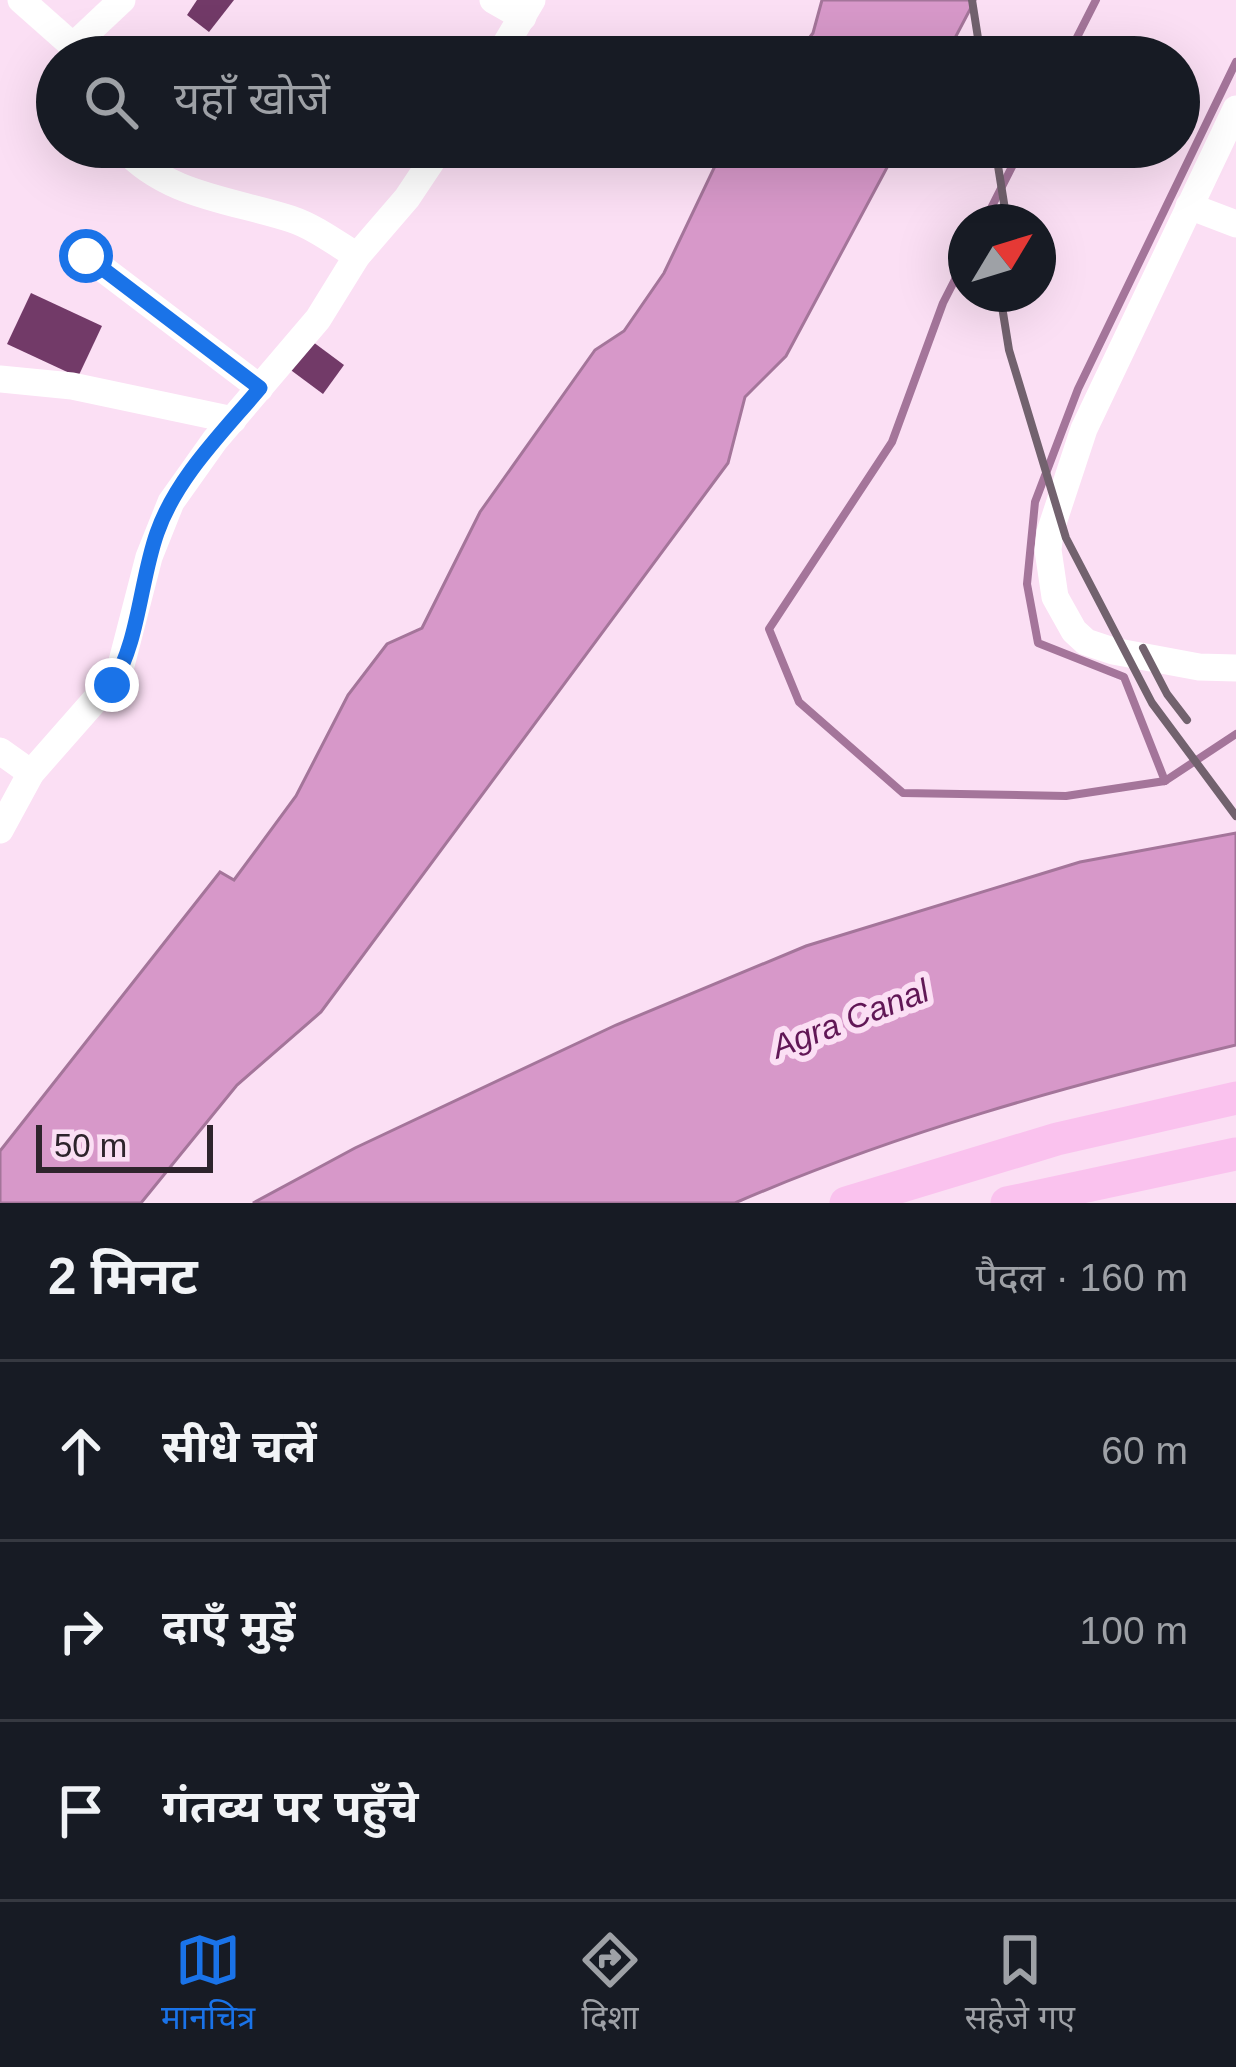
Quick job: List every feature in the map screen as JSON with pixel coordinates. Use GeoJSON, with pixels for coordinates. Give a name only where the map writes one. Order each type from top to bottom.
{"type":"FeatureCollection","features":[{"type":"Feature","properties":{"kind":"main road"},"geometry":{"type":"LineString","coordinates":[[846,1203],[1057,1138],[1236,1098]]}},
{"type":"Feature","properties":{"kind":"main road"},"geometry":{"type":"LineString","coordinates":[[1007,1203],[1236,1154]]}},
{"type":"Feature","properties":{"kind":"street"},"geometry":{"type":"LineString","coordinates":[[21,0],[58,36]]}},
{"type":"Feature","properties":{"kind":"street"},"geometry":{"type":"LineString","coordinates":[[89,36],[122,0]]}},
{"type":"Feature","properties":{"kind":"street"},"geometry":{"type":"LineString","coordinates":[[493,0],[528,8],[511,36]]}},
{"type":"Feature","properties":{"kind":"street"},"geometry":{"type":"LineString","coordinates":[[1236,109],[1084,428],[1048,550],[1055,597],[1074,631],[1086,641],[1113,651],[1199,667],[1236,668]]}},
{"type":"Feature","properties":{"kind":"street"},"geometry":{"type":"LineString","coordinates":[[146,168],[238,207],[290,219],[356,256]]}},
{"type":"Feature","properties":{"kind":"street"},"geometry":{"type":"LineString","coordinates":[[0,830],[31,773],[119,673],[162,520],[233,420],[318,319],[356,256],[427,168]]}},
{"type":"Feature","properties":{"kind":"street"},"geometry":{"type":"LineString","coordinates":[[1190,206],[1236,224]]}},
{"type":"Feature","properties":{"kind":"street"},"geometry":{"type":"LineString","coordinates":[[86,256],[260,388]]}},
{"type":"Feature","properties":{"kind":"street"},"geometry":{"type":"LineString","coordinates":[[0,380],[72,386],[233,420]]}},
{"type":"Feature","properties":{"kind":"street"},"geometry":{"type":"LineString","coordinates":[[0,751],[31,773]]}},
{"type":"Feature","properties":{"kind":"water"},"geometry":{"type":"Polygon","coordinates":[[[822,0],[975,0],[956,36],[811,36],[822,0]]]}},
{"type":"Feature","properties":{"kind":"water"},"geometry":{"type":"Polygon","coordinates":[[[714,168],[887,168],[786,356],[745,397],[728,463],[321,1012],[237,1085],[141,1203],[0,1203],[0,1151],[220,872],[234,880],[296,796],[348,695],[387,644],[422,628],[480,512],[595,350],[624,331],[664,273],[714,168]]]}},
{"type":"Feature","properties":{"kind":"water","name":"Agra Canal"},"geometry":{"type":"Polygon","coordinates":[[[1236,833],[1236,1045],[982,1113],[735,1203],[253,1203],[355,1148],[616,1025],[806,946],[1080,862],[1236,833]]]}},
{"type":"Feature","properties":{"kind":"building"},"geometry":{"type":"Polygon","coordinates":[[[197,0],[234,0],[209,32],[187,15],[197,0]]]}},
{"type":"Feature","properties":{"kind":"building"},"geometry":{"type":"Polygon","coordinates":[[[31,293],[102,326],[78,377],[7,344],[31,293]]]}},
{"type":"Feature","properties":{"kind":"building"},"geometry":{"type":"Polygon","coordinates":[[[309,339],[344,365],[323,394],[288,368],[309,339]]]}},
{"type":"Feature","properties":{"kind":"waterway"},"geometry":{"type":"LineString","coordinates":[[1078,36],[1096,0]]}},
{"type":"Feature","properties":{"kind":"waterway"},"geometry":{"type":"LineString","coordinates":[[1200,137],[1236,62]]}},
{"type":"Feature","properties":{"kind":"waterway"},"geometry":{"type":"LineString","coordinates":[[993,204],[1011,168]]}},
{"type":"Feature","properties":{"kind":"waterway"},"geometry":{"type":"LineString","coordinates":[[1165,781],[1124,677],[1038,643],[1027,584],[1035,502],[1078,389],[1185,168]]}},
{"type":"Feature","properties":{"kind":"waterway"},"geometry":{"type":"LineString","coordinates":[[948,293],[892,442],[769,629],[799,702],[903,793],[1066,796],[1165,781],[1236,734]]}},
{"type":"Feature","properties":{"kind":"railway"},"geometry":{"type":"LineString","coordinates":[[972,0],[978,36]]}},
{"type":"Feature","properties":{"kind":"railway"},"geometry":{"type":"LineString","coordinates":[[998,168],[1004,204]]}},
{"type":"Feature","properties":{"kind":"railway"},"geometry":{"type":"LineString","coordinates":[[1003,312],[1009,350],[1066,538],[1152,703],[1236,816]]}},
{"type":"Feature","properties":{"kind":"railway"},"geometry":{"type":"LineString","coordinates":[[1143,648],[1187,720]]}},
{"type":"Feature","properties":{"kind":"route"},"geometry":{"type":"LineString","coordinates":[[86,256],[260,388],[215,440],[162,520],[123,663],[112,685]]}}]}
